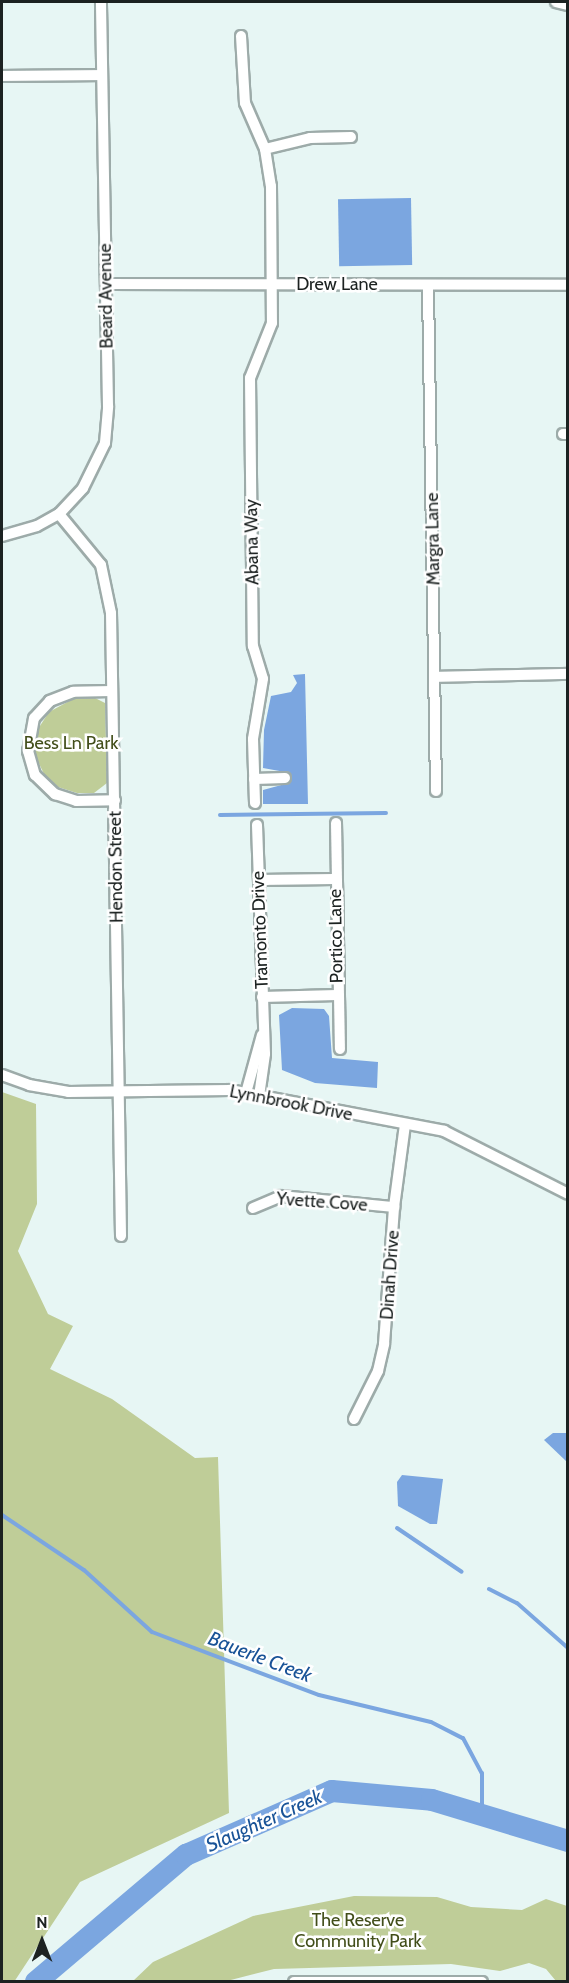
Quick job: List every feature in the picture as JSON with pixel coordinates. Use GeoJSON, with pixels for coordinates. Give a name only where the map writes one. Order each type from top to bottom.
{"type":"FeatureCollection","features":[{"type":"Feature","properties":{"kind":"street","name":"Beard Avenue"},"geometry":{"type":"LineString","coordinates":[[2,536],[37,526],[59,514],[83,488],[105,443],[108,406],[101,2]]}},
{"type":"Feature","properties":{"kind":"street"},"geometry":{"type":"LineString","coordinates":[[556,2],[567,5]]}},
{"type":"Feature","properties":{"kind":"street","name":"Abana Way"},"geometry":{"type":"LineString","coordinates":[[241,36],[245,103],[265,149],[271,175],[271,329],[250,378],[253,646],[263,679],[253,739],[255,803]]}},
{"type":"Feature","properties":{"kind":"street"},"geometry":{"type":"LineString","coordinates":[[2,76],[102,75]]}},
{"type":"Feature","properties":{"kind":"street"},"geometry":{"type":"LineString","coordinates":[[265,149],[310,138],[351,137]]}},
{"type":"Feature","properties":{"kind":"street","name":"Drew Lane"},"geometry":{"type":"LineString","coordinates":[[106,284],[410,283],[428,287],[567,285]]}},
{"type":"Feature","properties":{"kind":"street","name":"Margra Lane"},"geometry":{"type":"LineString","coordinates":[[428,287],[436,791]]}},
{"type":"Feature","properties":{"kind":"street","name":"Hendon Street"},"geometry":{"type":"LineString","coordinates":[[59,514],[93,553],[105,576],[111,613],[121,1236]]}},
{"type":"Feature","properties":{"kind":"street"},"geometry":{"type":"LineString","coordinates":[[435,676],[567,674]]}},
{"type":"Feature","properties":{"kind":"street"},"geometry":{"type":"LineString","coordinates":[[112,691],[73,692],[50,701],[34,718],[28,751],[35,775],[55,795],[76,801],[115,800]]}},
{"type":"Feature","properties":{"kind":"street"},"geometry":{"type":"LineString","coordinates":[[254,779],[285,778]]}},
{"type":"Feature","properties":{"kind":"street","name":"Portico Lane"},"geometry":{"type":"LineString","coordinates":[[336,823],[334,879],[340,1049]]}},
{"type":"Feature","properties":{"kind":"street","name":"Tramonto Drive"},"geometry":{"type":"LineString","coordinates":[[257,825],[262,1035],[265,1054],[259,1096]]}},
{"type":"Feature","properties":{"kind":"street"},"geometry":{"type":"LineString","coordinates":[[259,880],[334,879]]}},
{"type":"Feature","properties":{"kind":"street"},"geometry":{"type":"LineString","coordinates":[[262,997],[337,995]]}},
{"type":"Feature","properties":{"kind":"street","name":"Tramonto Drive"},"geometry":{"type":"LineString","coordinates":[[246,1093],[262,1035]]}},
{"type":"Feature","properties":{"kind":"street","name":"Lynnbrook Drive"},"geometry":{"type":"LineString","coordinates":[[2,1075],[68,1092],[214,1089],[246,1093],[460,1136],[567,1194]]}},
{"type":"Feature","properties":{"kind":"street","name":"Dinah Drive"},"geometry":{"type":"LineString","coordinates":[[354,1419],[378,1371],[384,1344],[394,1207],[405,1125]]}},
{"type":"Feature","properties":{"kind":"street","name":"Yvette Cove"},"geometry":{"type":"LineString","coordinates":[[253,1208],[281,1196],[394,1207]]}},
{"type":"Feature","properties":{"kind":"street"},"geometry":{"type":"LineString","coordinates":[[294,1982],[482,1982]]}},
{"type":"Feature","properties":{"kind":"green space","name":"Bess Ln Park"},"geometry":{"type":"Polygon","coordinates":[[[95,698],[105,703],[107,783],[94,793],[77,793],[58,787],[44,774],[35,755],[36,732],[49,712],[73,699],[95,698]]]}},
{"type":"Feature","properties":{"kind":"green space"},"geometry":{"type":"Polygon","coordinates":[[[2,1092],[36,1104],[37,1204],[18,1251],[48,1314],[73,1326],[50,1369],[112,1399],[195,1458],[218,1457],[229,1813],[80,1882],[14,1982],[2,1981],[2,1092]]]}},
{"type":"Feature","properties":{"kind":"green space","name":"The Reserve Community Park"},"geometry":{"type":"Polygon","coordinates":[[[354,1896],[437,1897],[471,1907],[522,1910],[546,1899],[567,1906],[567,1981],[556,1981],[546,1969],[529,1963],[500,1971],[451,1964],[274,1969],[223,1982],[133,1981],[153,1962],[253,1916],[354,1896]]]}},
{"type":"Feature","properties":{"kind":"water"},"geometry":{"type":"Polygon","coordinates":[[[411,198],[412,265],[339,266],[338,199],[411,198]]]}},
{"type":"Feature","properties":{"kind":"water"},"geometry":{"type":"Polygon","coordinates":[[[305,674],[308,804],[263,804],[263,790],[285,784],[285,772],[263,768],[264,730],[271,696],[291,692],[297,683],[293,675],[305,674]]]}},
{"type":"Feature","properties":{"kind":"water"},"geometry":{"type":"Polygon","coordinates":[[[292,1008],[324,1009],[329,1016],[332,1058],[378,1062],[377,1088],[315,1083],[282,1070],[279,1015],[292,1008]]]}},
{"type":"Feature","properties":{"kind":"water"},"geometry":{"type":"Polygon","coordinates":[[[553,1433],[567,1433],[567,1462],[544,1440],[553,1433]]]}},
{"type":"Feature","properties":{"kind":"water"},"geometry":{"type":"Polygon","coordinates":[[[402,1475],[443,1479],[437,1524],[430,1524],[398,1506],[397,1482],[402,1475]]]}},
{"type":"Feature","properties":{"kind":"waterway"},"geometry":{"type":"LineString","coordinates":[[220,815],[386,813]]}},
{"type":"Feature","properties":{"kind":"waterway","name":"Bauerle Creek"},"geometry":{"type":"LineString","coordinates":[[2,1515],[84,1570],[152,1632],[319,1695],[431,1722],[463,1738],[482,1773],[482,1815]]}},
{"type":"Feature","properties":{"kind":"waterway"},"geometry":{"type":"LineString","coordinates":[[397,1528],[462,1572]]}},
{"type":"Feature","properties":{"kind":"waterway"},"geometry":{"type":"LineString","coordinates":[[489,1589],[517,1603],[568,1648]]}},
{"type":"Feature","properties":{"kind":"waterway","name":"Slaughter Creek"},"geometry":{"type":"LineString","coordinates":[[36,1982],[186,1855],[332,1791],[432,1800],[568,1841]]}}]}
